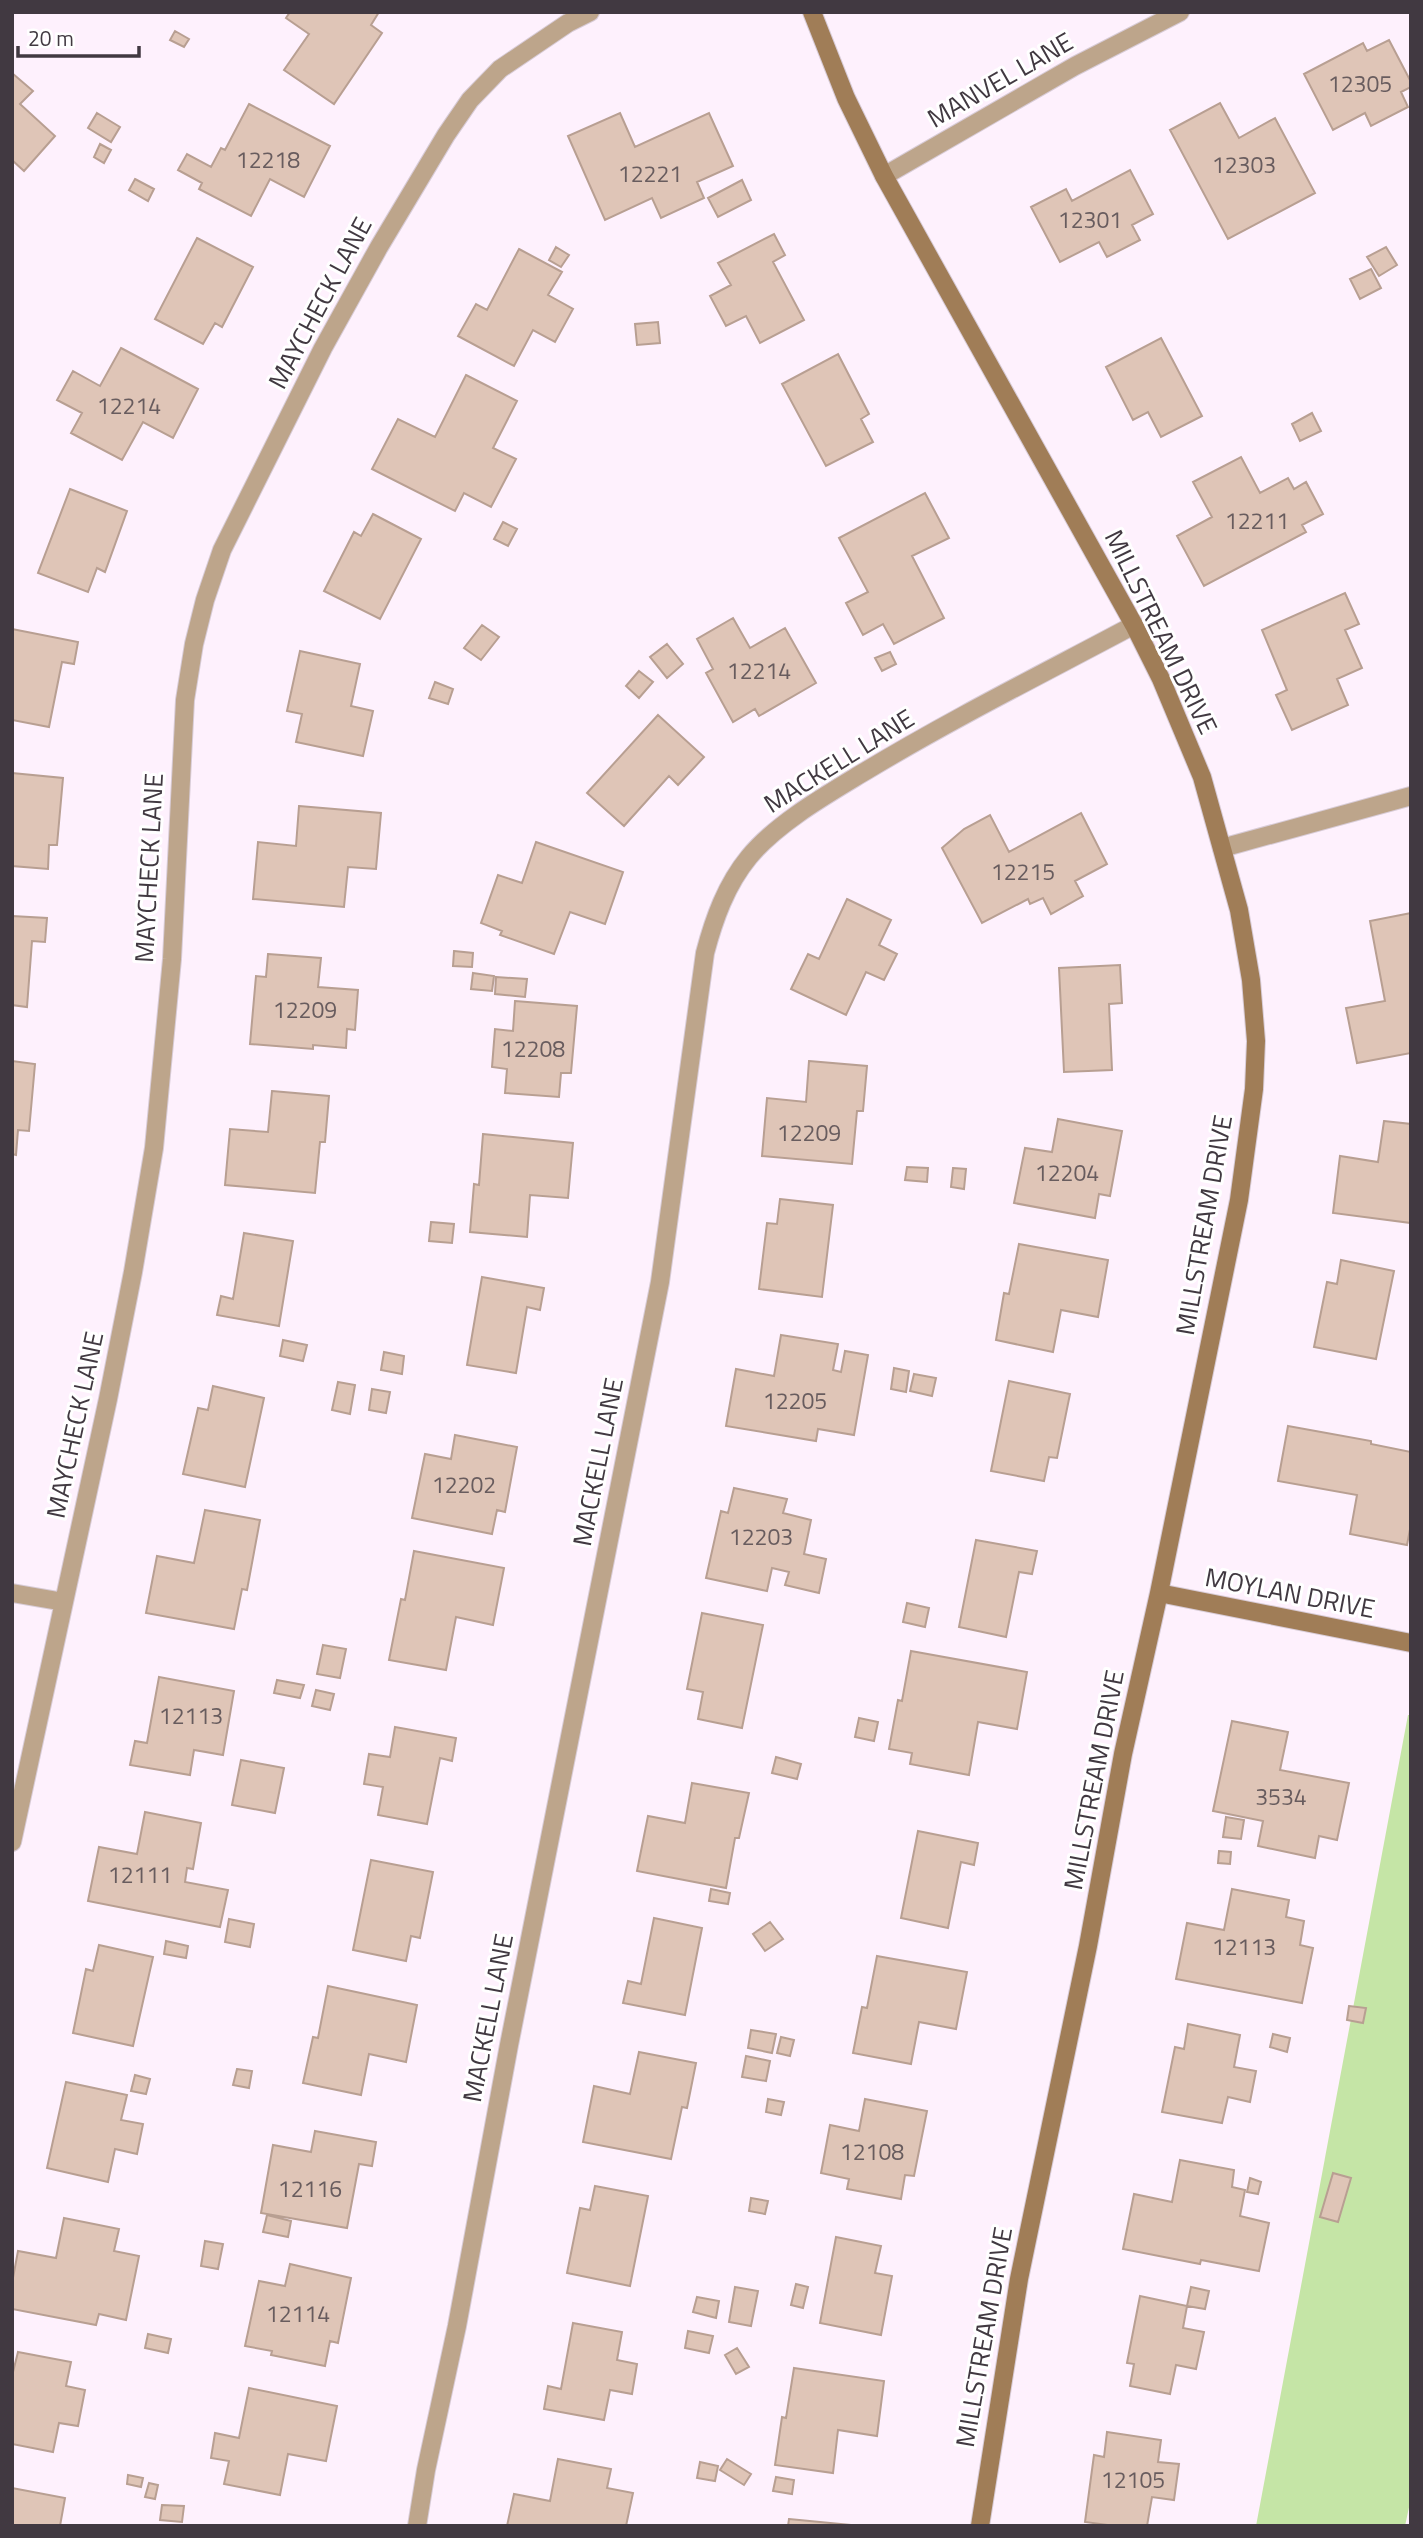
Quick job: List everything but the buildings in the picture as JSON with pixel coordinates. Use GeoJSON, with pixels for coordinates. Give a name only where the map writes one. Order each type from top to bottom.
{"type":"FeatureCollection","features":[{"type":"Feature","properties":{"kind":"street","name":"MAYCHECK LANE"},"geometry":{"type":"LineString","coordinates":[[12,1842],[133,1272],[154,1148],[172,959],[185,700],[194,644],[205,600],[222,550],[323,348],[446,135],[470,100],[500,69],[557,30],[590,12]]}},
{"type":"Feature","properties":{"kind":"street","name":"MILLSTREAM DRIVE"},"geometry":{"type":"LineString","coordinates":[[811,12],[846,98],[884,176],[1134,625],[1161,679],[1202,777],[1239,910],[1251,980],[1256,1041],[1254,1089],[1239,1200],[1124,1754],[1020,2279],[980,2526]]}},
{"type":"Feature","properties":{"kind":"street","name":"MANVEL LANE"},"geometry":{"type":"LineString","coordinates":[[884,176],[1075,66],[1180,12]]}},
{"type":"Feature","properties":{"kind":"street","name":"MACKELL LANE"},"geometry":{"type":"LineString","coordinates":[[417,2526],[660,1282],[705,953],[717,911],[747,858],[768,837],[830,793],[900,750],[1134,625]]}},
{"type":"Feature","properties":{"kind":"street"},"geometry":{"type":"LineString","coordinates":[[1222,848],[1411,796]]}},
{"type":"Feature","properties":{"kind":"street"},"geometry":{"type":"LineString","coordinates":[[12,1593],[64,1602]]}},
{"type":"Feature","properties":{"kind":"street","name":"MOYLAN DRIVE"},"geometry":{"type":"LineString","coordinates":[[1159,1593],[1411,1643]]}},
{"type":"Feature","properties":{"kind":"green space"},"geometry":{"type":"Polygon","coordinates":[[[1408,1715],[1411,1715],[1411,2498],[1405,2526],[1256,2526],[1408,1715]]]}}]}
